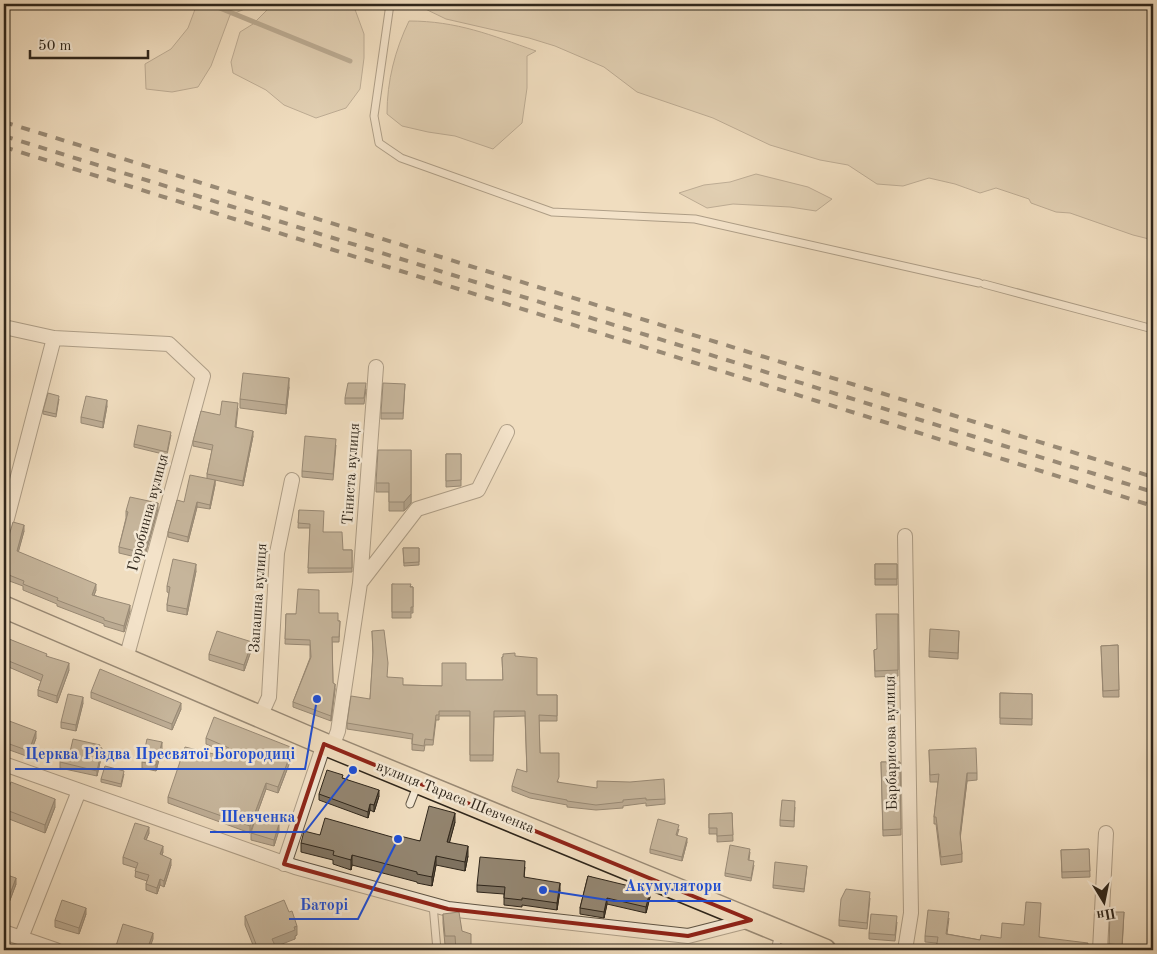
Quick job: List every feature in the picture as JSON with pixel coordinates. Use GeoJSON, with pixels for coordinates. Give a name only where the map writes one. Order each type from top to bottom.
{"type":"FeatureCollection","features":[{"type":"Feature","properties":{"kind":"main road","name":"вулиця Тараса Шевченка"},"geometry":{"type":"LineString","coordinates":[[4,607],[328,746],[751,920],[777,941],[825,950]]}},
{"type":"Feature","properties":{"kind":"street"},"geometry":{"type":"LineString","coordinates":[[4,327],[54,338],[4,530]]}},
{"type":"Feature","properties":{"kind":"street","name":"Горобинна вулиця"},"geometry":{"type":"LineString","coordinates":[[54,338],[169,344],[203,376],[126,659]]}},
{"type":"Feature","properties":{"kind":"street","name":"Тіниста вулиця"},"geometry":{"type":"LineString","coordinates":[[284,864],[328,746],[338,731],[360,582],[376,367]]}},
{"type":"Feature","properties":{"kind":"street","name":"Тіниста вулиця"},"geometry":{"type":"LineString","coordinates":[[360,582],[417,509],[478,490],[507,432]]}},
{"type":"Feature","properties":{"kind":"street","name":"Запашна вулиця"},"geometry":{"type":"LineString","coordinates":[[260,717],[269,697],[277,553],[292,480]]}},
{"type":"Feature","properties":{"kind":"street","name":"Барбарисова вулиця"},"geometry":{"type":"LineString","coordinates":[[904,536],[910,913],[905,950]]}},
{"type":"Feature","properties":{"kind":"street"},"geometry":{"type":"LineString","coordinates":[[4,764],[284,864],[448,909],[688,936],[751,920]]}},
{"type":"Feature","properties":{"kind":"street"},"geometry":{"type":"LineString","coordinates":[[21,938],[79,791]]}},
{"type":"Feature","properties":{"kind":"street"},"geometry":{"type":"LineString","coordinates":[[1100,950],[1106,832]]}},
{"type":"Feature","properties":{"kind":"street"},"geometry":{"type":"LineString","coordinates":[[4,932],[56,950]]}},
{"type":"Feature","properties":{"kind":"lane"},"geometry":{"type":"LineString","coordinates":[[390,4],[374,116],[380,143],[401,158],[552,212],[695,219],[982,283],[1153,329]]}},
{"type":"Feature","properties":{"kind":"lane"},"geometry":{"type":"LineString","coordinates":[[410,804],[418,783]]}},
{"type":"Feature","properties":{"kind":"lane"},"geometry":{"type":"LineString","coordinates":[[434,904],[437,950]]}},
{"type":"Feature","properties":{"kind":"highlighted area"},"geometry":{"type":"Polygon","coordinates":[[[324,744],[751,920],[688,936],[448,909],[284,864],[324,744]]]}},
{"type":"Feature","properties":{"kind":"shaded area"},"geometry":{"type":"Polygon","coordinates":[[[197,4],[257,4],[230,15],[211,66],[198,87],[172,92],[146,89],[145,64],[171,49],[188,28],[197,4]]]}},
{"type":"Feature","properties":{"kind":"shaded area"},"geometry":{"type":"Polygon","coordinates":[[[273,4],[353,4],[364,34],[364,58],[360,89],[346,108],[316,118],[284,105],[266,90],[233,73],[231,62],[240,32],[253,24],[273,4]]]}},
{"type":"Feature","properties":{"kind":"shaded area"},"geometry":{"type":"Polygon","coordinates":[[[415,4],[1153,4],[1153,240],[1070,213],[1056,212],[1031,203],[1029,199],[996,188],[980,193],[955,184],[929,178],[903,186],[877,184],[848,165],[820,160],[770,145],[713,118],[637,92],[604,67],[555,46],[529,38],[446,19],[415,4]]]}},
{"type":"Feature","properties":{"kind":"shaded area"},"geometry":{"type":"Polygon","coordinates":[[[409,21],[458,26],[489,34],[536,51],[527,56],[527,88],[522,123],[493,149],[455,136],[402,126],[387,114],[388,90],[393,66],[409,21]]]}},
{"type":"Feature","properties":{"kind":"shaded area"},"geometry":{"type":"Polygon","coordinates":[[[756,174],[808,187],[832,199],[816,211],[790,207],[733,204],[707,208],[679,193],[704,185],[730,182],[756,174]]]}},
{"type":"Feature","properties":{"kind":"building"},"geometry":{"type":"Polygon","coordinates":[[[243,373],[289,378],[286,405],[240,399],[243,373]]]}},
{"type":"Feature","properties":{"kind":"building"},"geometry":{"type":"Polygon","coordinates":[[[4,374],[9,376],[4,393],[4,374]]]}},
{"type":"Feature","properties":{"kind":"building"},"geometry":{"type":"Polygon","coordinates":[[[348,383],[366,383],[364,398],[345,398],[348,383]]]}},
{"type":"Feature","properties":{"kind":"building"},"geometry":{"type":"Polygon","coordinates":[[[383,383],[405,384],[403,413],[381,413],[383,383]]]}},
{"type":"Feature","properties":{"kind":"building"},"geometry":{"type":"Polygon","coordinates":[[[48,393],[59,396],[56,414],[43,411],[48,393]]]}},
{"type":"Feature","properties":{"kind":"building"},"geometry":{"type":"Polygon","coordinates":[[[86,396],[107,400],[103,422],[81,417],[86,396]]]}},
{"type":"Feature","properties":{"kind":"building"},"geometry":{"type":"Polygon","coordinates":[[[222,401],[238,403],[235,427],[253,431],[243,481],[207,474],[213,445],[193,441],[201,411],[220,415],[222,401]]]}},
{"type":"Feature","properties":{"kind":"building"},"geometry":{"type":"Polygon","coordinates":[[[138,425],[171,432],[167,452],[134,444],[138,425]]]}},
{"type":"Feature","properties":{"kind":"building"},"geometry":{"type":"Polygon","coordinates":[[[305,436],[336,439],[333,474],[302,471],[305,436]]]}},
{"type":"Feature","properties":{"kind":"building"},"geometry":{"type":"Polygon","coordinates":[[[378,450],[411,450],[411,494],[404,502],[389,502],[389,483],[376,483],[378,450]]]}},
{"type":"Feature","properties":{"kind":"building"},"geometry":{"type":"Polygon","coordinates":[[[446,454],[461,454],[461,480],[446,481],[446,454]]]}},
{"type":"Feature","properties":{"kind":"building"},"geometry":{"type":"Polygon","coordinates":[[[190,475],[215,480],[210,505],[197,502],[188,537],[168,532],[177,500],[184,502],[190,475]]]}},
{"type":"Feature","properties":{"kind":"building"},"geometry":{"type":"Polygon","coordinates":[[[130,497],[158,503],[144,553],[119,547],[130,497]]]}},
{"type":"Feature","properties":{"kind":"building"},"geometry":{"type":"Polygon","coordinates":[[[299,510],[324,511],[323,532],[342,532],[343,550],[352,550],[352,568],[308,568],[310,524],[298,523],[299,510]]]}},
{"type":"Feature","properties":{"kind":"building"},"geometry":{"type":"Polygon","coordinates":[[[13,522],[24,525],[17,551],[96,584],[92,595],[130,605],[124,626],[104,620],[104,618],[57,600],[58,598],[23,584],[24,581],[4,573],[4,553],[13,522]]]}},
{"type":"Feature","properties":{"kind":"building"},"geometry":{"type":"Polygon","coordinates":[[[403,548],[419,548],[419,562],[404,563],[403,548]]]}},
{"type":"Feature","properties":{"kind":"building"},"geometry":{"type":"Polygon","coordinates":[[[173,559],[196,564],[187,609],[167,605],[170,587],[167,586],[173,559]]]}},
{"type":"Feature","properties":{"kind":"building"},"geometry":{"type":"Polygon","coordinates":[[[875,564],[897,564],[897,579],[875,579],[875,564]]]}},
{"type":"Feature","properties":{"kind":"building"},"geometry":{"type":"Polygon","coordinates":[[[392,584],[411,584],[410,587],[413,587],[413,607],[411,607],[411,612],[392,612],[392,584]]]}},
{"type":"Feature","properties":{"kind":"building"},"geometry":{"type":"Polygon","coordinates":[[[298,589],[319,590],[319,613],[338,613],[338,621],[340,621],[339,637],[332,637],[333,683],[335,684],[331,716],[293,702],[311,657],[310,640],[285,639],[286,614],[296,614],[298,589]]]}},
{"type":"Feature","properties":{"kind":"building"},"geometry":{"type":"Polygon","coordinates":[[[876,614],[898,614],[898,670],[875,671],[874,650],[877,649],[876,614]]]}},
{"type":"Feature","properties":{"kind":"building"},"geometry":{"type":"Polygon","coordinates":[[[930,629],[959,631],[958,653],[929,651],[930,629]]]}},
{"type":"Feature","properties":{"kind":"building"},"geometry":{"type":"Polygon","coordinates":[[[384,630],[388,663],[387,677],[403,678],[403,685],[442,686],[442,663],[466,663],[466,680],[503,680],[503,654],[515,653],[515,656],[537,658],[537,695],[557,695],[557,716],[539,715],[540,753],[559,753],[559,777],[557,782],[597,788],[597,781],[630,782],[664,779],[665,799],[623,800],[623,802],[596,805],[530,793],[512,786],[517,769],[527,772],[525,711],[494,711],[493,755],[470,755],[470,711],[439,711],[439,715],[436,715],[433,740],[425,739],[424,746],[412,744],[413,734],[347,723],[351,696],[370,699],[373,652],[372,631],[384,630]]]}},
{"type":"Feature","properties":{"kind":"building"},"geometry":{"type":"Polygon","coordinates":[[[217,631],[252,642],[244,665],[209,654],[217,631]]]}},
{"type":"Feature","properties":{"kind":"building"},"geometry":{"type":"Polygon","coordinates":[[[4,637],[47,654],[46,656],[69,663],[57,696],[38,690],[43,675],[4,659],[4,637]]]}},
{"type":"Feature","properties":{"kind":"building"},"geometry":{"type":"Polygon","coordinates":[[[1118,645],[1119,690],[1103,691],[1101,646],[1118,645]]]}},
{"type":"Feature","properties":{"kind":"building"},"geometry":{"type":"Polygon","coordinates":[[[100,669],[181,703],[172,724],[91,692],[100,669]]]}},
{"type":"Feature","properties":{"kind":"building"},"geometry":{"type":"Polygon","coordinates":[[[1000,693],[1032,694],[1032,719],[1000,718],[1000,693]]]}},
{"type":"Feature","properties":{"kind":"building"},"geometry":{"type":"Polygon","coordinates":[[[68,694],[83,697],[76,725],[61,722],[68,694]]]}},
{"type":"Feature","properties":{"kind":"building"},"geometry":{"type":"Polygon","coordinates":[[[214,717],[293,748],[278,787],[266,783],[250,826],[168,797],[185,747],[226,757],[229,748],[206,738],[214,717]]]}},
{"type":"Feature","properties":{"kind":"building"},"geometry":{"type":"Polygon","coordinates":[[[4,719],[36,731],[29,751],[4,742],[4,719]]]}},
{"type":"Feature","properties":{"kind":"building"},"geometry":{"type":"Polygon","coordinates":[[[73,739],[100,745],[99,747],[102,748],[97,771],[60,762],[63,750],[70,752],[73,739]]]}},
{"type":"Feature","properties":{"kind":"building"},"geometry":{"type":"Polygon","coordinates":[[[147,739],[162,742],[156,765],[142,762],[147,739]]]}},
{"type":"Feature","properties":{"kind":"building"},"geometry":{"type":"Polygon","coordinates":[[[976,748],[977,773],[967,773],[960,833],[962,854],[941,857],[936,817],[934,817],[939,774],[930,775],[929,750],[976,748]]]}},
{"type":"Feature","properties":{"kind":"building"},"geometry":{"type":"Polygon","coordinates":[[[881,762],[900,762],[901,829],[883,830],[881,762]]]}},
{"type":"Feature","properties":{"kind":"building"},"geometry":{"type":"Polygon","coordinates":[[[105,766],[124,771],[121,784],[101,779],[105,766]]]}},
{"type":"Feature","properties":{"kind":"building"},"geometry":{"type":"Polygon","coordinates":[[[327,770],[343,775],[342,778],[379,790],[374,805],[370,804],[368,812],[319,794],[327,770]]]}},
{"type":"Feature","properties":{"kind":"building"},"geometry":{"type":"Polygon","coordinates":[[[11,782],[55,799],[45,825],[4,809],[4,788],[8,790],[11,782]]]}},
{"type":"Feature","properties":{"kind":"building"},"geometry":{"type":"Polygon","coordinates":[[[782,800],[795,801],[794,821],[780,820],[782,800]]]}},
{"type":"Feature","properties":{"kind":"building"},"geometry":{"type":"Polygon","coordinates":[[[429,806],[455,813],[447,842],[468,846],[465,862],[436,856],[432,877],[352,855],[351,860],[333,855],[334,851],[301,843],[304,831],[320,835],[325,818],[399,839],[400,836],[420,841],[429,806]]]}},
{"type":"Feature","properties":{"kind":"building"},"geometry":{"type":"Polygon","coordinates":[[[732,813],[733,835],[717,836],[717,828],[709,828],[709,814],[732,813]]]}},
{"type":"Feature","properties":{"kind":"building"},"geometry":{"type":"Polygon","coordinates":[[[256,817],[279,824],[274,840],[251,833],[256,817]]]}},
{"type":"Feature","properties":{"kind":"building"},"geometry":{"type":"Polygon","coordinates":[[[658,819],[679,825],[676,835],[687,838],[682,857],[650,849],[658,819]]]}},
{"type":"Feature","properties":{"kind":"building"},"geometry":{"type":"Polygon","coordinates":[[[135,823],[149,827],[144,839],[163,846],[160,854],[171,859],[164,881],[160,879],[157,888],[146,884],[149,875],[135,871],[138,863],[123,857],[135,823]]]}},
{"type":"Feature","properties":{"kind":"building"},"geometry":{"type":"Polygon","coordinates":[[[730,845],[750,849],[748,860],[754,861],[751,878],[725,873],[730,845]]]}},
{"type":"Feature","properties":{"kind":"building"},"geometry":{"type":"Polygon","coordinates":[[[1089,849],[1090,871],[1062,872],[1061,850],[1089,849]]]}},
{"type":"Feature","properties":{"kind":"building"},"geometry":{"type":"Polygon","coordinates":[[[480,857],[525,861],[524,877],[560,883],[557,903],[522,898],[522,900],[504,898],[505,887],[477,885],[480,857]]]}},
{"type":"Feature","properties":{"kind":"building"},"geometry":{"type":"Polygon","coordinates":[[[775,862],[807,866],[804,889],[773,885],[775,862]]]}},
{"type":"Feature","properties":{"kind":"building"},"geometry":{"type":"Polygon","coordinates":[[[4,874],[16,878],[7,902],[4,900],[4,874]]]}},
{"type":"Feature","properties":{"kind":"building"},"geometry":{"type":"Polygon","coordinates":[[[588,876],[650,891],[646,907],[607,898],[604,912],[580,908],[588,876]]]}},
{"type":"Feature","properties":{"kind":"building"},"geometry":{"type":"Polygon","coordinates":[[[846,889],[870,892],[867,923],[839,920],[841,899],[846,889]]]}},
{"type":"Feature","properties":{"kind":"building"},"geometry":{"type":"Polygon","coordinates":[[[62,900],[86,908],[79,928],[55,920],[62,900]]]}},
{"type":"Feature","properties":{"kind":"building"},"geometry":{"type":"Polygon","coordinates":[[[284,900],[289,912],[292,911],[297,926],[294,927],[295,930],[272,939],[277,950],[242,950],[256,944],[245,916],[284,900]]]}},
{"type":"Feature","properties":{"kind":"building"},"geometry":{"type":"Polygon","coordinates":[[[1026,902],[1041,903],[1039,937],[1088,943],[1087,950],[936,950],[938,937],[925,936],[928,910],[949,912],[946,934],[980,940],[981,935],[1001,938],[1002,923],[1024,925],[1026,902]]]}},
{"type":"Feature","properties":{"kind":"building"},"geometry":{"type":"Polygon","coordinates":[[[459,912],[462,931],[471,934],[471,950],[456,950],[455,936],[445,936],[443,914],[459,912]]]}},
{"type":"Feature","properties":{"kind":"building"},"geometry":{"type":"Polygon","coordinates":[[[1110,912],[1124,912],[1122,945],[1109,944],[1110,912]]]}},
{"type":"Feature","properties":{"kind":"building"},"geometry":{"type":"Polygon","coordinates":[[[871,914],[897,916],[895,935],[869,933],[871,914]]]}},
{"type":"Feature","properties":{"kind":"building"},"geometry":{"type":"Polygon","coordinates":[[[123,924],[153,933],[147,950],[115,949],[123,924]]]}},
{"type":"Feature","properties":{"kind":"waterway"},"geometry":{"type":"LineString","coordinates":[[210,4],[350,61]]}},
{"type":"Feature","properties":{"kind":"railway"},"geometry":{"type":"LineString","coordinates":[[4,122],[1153,477]]}},
{"type":"Feature","properties":{"kind":"railway"},"geometry":{"type":"LineString","coordinates":[[4,136],[1153,492]]}},
{"type":"Feature","properties":{"kind":"railway"},"geometry":{"type":"LineString","coordinates":[[4,147],[1153,506]]}},
{"type":"Feature","properties":{"kind":"place","name":"Церква Різдва Пресвятої Богородиці"},"geometry":{"type":"Point","coordinates":[317,699]}},
{"type":"Feature","properties":{"kind":"place","name":"Шевченка"},"geometry":{"type":"Point","coordinates":[353,770]}},
{"type":"Feature","properties":{"kind":"place","name":"Баторі"},"geometry":{"type":"Point","coordinates":[398,839]}},
{"type":"Feature","properties":{"kind":"place","name":"Акумулятори"},"geometry":{"type":"Point","coordinates":[543,890]}}]}
